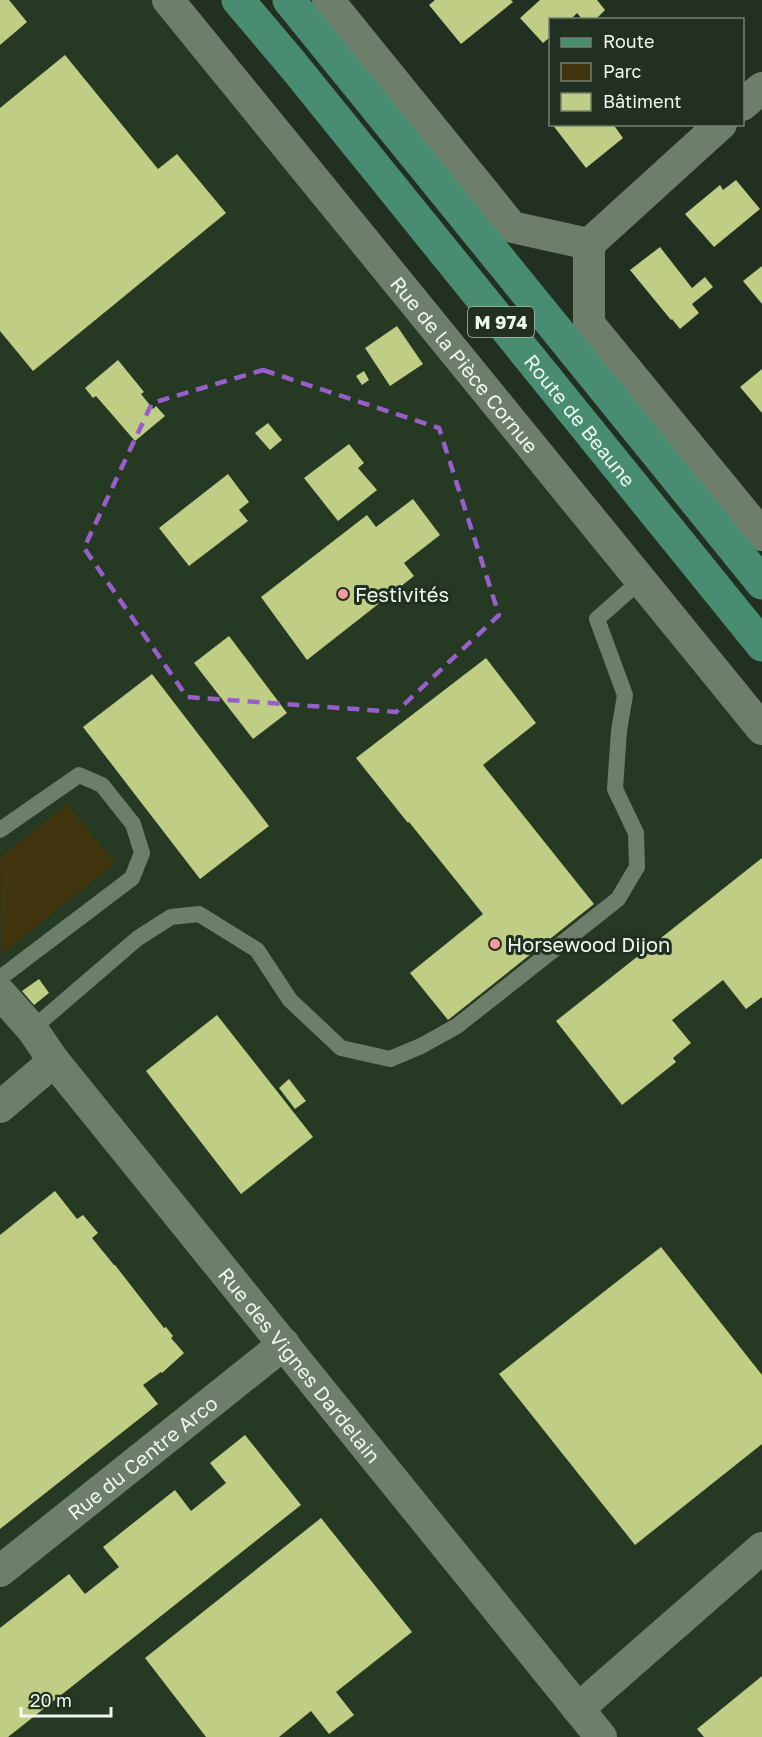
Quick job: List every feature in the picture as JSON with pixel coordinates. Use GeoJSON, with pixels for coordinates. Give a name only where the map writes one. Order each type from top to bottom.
{"type":"FeatureCollection","features":[{"type":"Feature","properties":{"kind":"main road","name":"Route de Beaune"},"geometry":{"type":"LineString","coordinates":[[238,0],[293,64],[762,645]]}},
{"type":"Feature","properties":{"kind":"main road","name":"Route de Beaune"},"geometry":{"type":"LineString","coordinates":[[289,0],[762,583]]}},
{"type":"Feature","properties":{"kind":"street","name":"Rue de la Pièce Cornue"},"geometry":{"type":"LineString","coordinates":[[168,0],[762,729]]}},
{"type":"Feature","properties":{"kind":"street"},"geometry":{"type":"LineString","coordinates":[[328,0],[512,227],[589,244]]}},
{"type":"Feature","properties":{"kind":"street"},"geometry":{"type":"LineString","coordinates":[[744,103],[762,88]]}},
{"type":"Feature","properties":{"kind":"street"},"geometry":{"type":"LineString","coordinates":[[719,126],[589,244],[589,324],[762,535]]}},
{"type":"Feature","properties":{"kind":"street","name":"Rue des Vignes Dardelain"},"geometry":{"type":"LineString","coordinates":[[0,993],[32,1029],[54,1061],[601,1737]]}},
{"type":"Feature","properties":{"kind":"street"},"geometry":{"type":"LineString","coordinates":[[0,1107],[54,1061]]}},
{"type":"Feature","properties":{"kind":"street","name":"Rue du Centre Arco"},"geometry":{"type":"LineString","coordinates":[[0,1571],[284,1344]]}},
{"type":"Feature","properties":{"kind":"street"},"geometry":{"type":"LineString","coordinates":[[578,1709],[762,1548]]}},
{"type":"Feature","properties":{"kind":"lane"},"geometry":{"type":"LineString","coordinates":[[32,1029],[138,938],[171,917],[199,914],[257,950],[290,1000],[342,1048],[390,1059],[421,1046],[457,1026],[618,899],[637,867],[636,833],[615,789],[619,731],[625,695],[597,619],[641,580]]}},
{"type":"Feature","properties":{"kind":"lane"},"geometry":{"type":"LineString","coordinates":[[0,830],[79,776],[102,785],[133,824],[142,853],[132,878],[0,978]]}},
{"type":"Feature","properties":{"kind":"highlighted area"},"geometry":{"type":"Polygon","coordinates":[[[263,370],[439,428],[499,615],[396,712],[187,697],[84,548],[152,403],[263,370]]]}},
{"type":"Feature","properties":{"kind":"shaded area"},"geometry":{"type":"Polygon","coordinates":[[[0,0],[188,0],[762,703],[762,1737],[0,1737],[0,0]]]}},
{"type":"Feature","properties":{"kind":"green space"},"geometry":{"type":"Polygon","coordinates":[[[67,804],[115,863],[1,955],[0,858],[67,804]]]}},
{"type":"Feature","properties":{"kind":"building"},"geometry":{"type":"Polygon","coordinates":[[[0,0],[9,0],[27,22],[0,45],[0,0]]]}},
{"type":"Feature","properties":{"kind":"building"},"geometry":{"type":"Polygon","coordinates":[[[435,0],[511,0],[513,2],[461,44],[429,5],[435,0]]]}},
{"type":"Feature","properties":{"kind":"building"},"geometry":{"type":"Polygon","coordinates":[[[540,0],[597,0],[605,10],[597,18],[581,18],[577,13],[572,18],[549,18],[549,38],[543,43],[520,18],[540,0]]]}},
{"type":"Feature","properties":{"kind":"building"},"geometry":{"type":"Polygon","coordinates":[[[65,55],[158,169],[177,154],[226,213],[33,371],[0,331],[0,108],[65,55]]]}},
{"type":"Feature","properties":{"kind":"building"},"geometry":{"type":"Polygon","coordinates":[[[554,126],[614,126],[623,138],[586,168],[554,126]]]}},
{"type":"Feature","properties":{"kind":"building"},"geometry":{"type":"Polygon","coordinates":[[[736,180],[760,209],[714,247],[685,214],[720,185],[723,190],[736,180]]]}},
{"type":"Feature","properties":{"kind":"building"},"geometry":{"type":"Polygon","coordinates":[[[660,247],[692,288],[705,277],[713,287],[692,304],[699,313],[680,329],[630,270],[660,247]]]}},
{"type":"Feature","properties":{"kind":"building"},"geometry":{"type":"Polygon","coordinates":[[[762,266],[762,304],[743,281],[762,266]]]}},
{"type":"Feature","properties":{"kind":"building"},"geometry":{"type":"Polygon","coordinates":[[[397,326],[423,364],[390,386],[365,348],[397,326]]]}},
{"type":"Feature","properties":{"kind":"building"},"geometry":{"type":"Polygon","coordinates":[[[118,360],[144,392],[141,394],[153,409],[156,406],[165,416],[135,441],[96,396],[93,398],[85,388],[118,360]]]}},
{"type":"Feature","properties":{"kind":"building"},"geometry":{"type":"Polygon","coordinates":[[[762,369],[762,413],[740,387],[762,369]]]}},
{"type":"Feature","properties":{"kind":"building"},"geometry":{"type":"Polygon","coordinates":[[[364,371],[369,380],[362,385],[356,376],[364,371]]]}},
{"type":"Feature","properties":{"kind":"building"},"geometry":{"type":"Polygon","coordinates":[[[268,423],[282,440],[270,450],[255,433],[268,423]]]}},
{"type":"Feature","properties":{"kind":"building"},"geometry":{"type":"Polygon","coordinates":[[[349,444],[364,463],[358,468],[377,490],[338,521],[304,478],[349,444]]]}},
{"type":"Feature","properties":{"kind":"building"},"geometry":{"type":"Polygon","coordinates":[[[228,474],[249,502],[239,510],[248,521],[189,566],[159,528],[228,474]]]}},
{"type":"Feature","properties":{"kind":"building","name":"Festivités"},"geometry":{"type":"Polygon","coordinates":[[[413,499],[440,535],[404,563],[414,576],[307,660],[261,597],[367,515],[376,527],[413,499]]]}},
{"type":"Feature","properties":{"kind":"building"},"geometry":{"type":"Polygon","coordinates":[[[229,636],[287,713],[253,739],[194,663],[229,636]]]}},
{"type":"Feature","properties":{"kind":"building"},"geometry":{"type":"Polygon","coordinates":[[[486,658],[536,723],[483,765],[594,904],[448,1020],[410,973],[483,914],[356,758],[486,658]]]}},
{"type":"Feature","properties":{"kind":"building"},"geometry":{"type":"Polygon","coordinates":[[[152,674],[269,826],[200,879],[83,727],[152,674]]]}},
{"type":"Feature","properties":{"kind":"building"},"geometry":{"type":"Polygon","coordinates":[[[762,858],[762,997],[746,1009],[723,980],[672,1020],[691,1043],[673,1058],[676,1062],[622,1105],[556,1021],[762,858]]]}},
{"type":"Feature","properties":{"kind":"building"},"geometry":{"type":"Polygon","coordinates":[[[39,979],[49,993],[34,1005],[22,991],[39,979]]]}},
{"type":"Feature","properties":{"kind":"building"},"geometry":{"type":"Polygon","coordinates":[[[217,1015],[313,1137],[241,1194],[146,1071],[217,1015]]]}},
{"type":"Feature","properties":{"kind":"building"},"geometry":{"type":"Polygon","coordinates":[[[289,1079],[306,1101],[295,1109],[279,1088],[289,1079]]]}},
{"type":"Feature","properties":{"kind":"building"},"geometry":{"type":"Polygon","coordinates":[[[55,1191],[77,1219],[83,1215],[98,1233],[92,1238],[164,1328],[166,1327],[173,1336],[171,1338],[184,1353],[162,1373],[143,1385],[158,1404],[0,1529],[0,1235],[55,1191]]]}},
{"type":"Feature","properties":{"kind":"building"},"geometry":{"type":"Polygon","coordinates":[[[661,1247],[762,1375],[762,1444],[635,1545],[499,1374],[661,1247]]]}},
{"type":"Feature","properties":{"kind":"building"},"geometry":{"type":"Polygon","coordinates":[[[245,1435],[301,1505],[8,1737],[0,1737],[0,1628],[69,1574],[85,1594],[119,1567],[103,1547],[175,1490],[191,1511],[226,1483],[210,1463],[245,1435]]]}},
{"type":"Feature","properties":{"kind":"building"},"geometry":{"type":"Polygon","coordinates":[[[321,1518],[412,1632],[336,1692],[354,1715],[329,1734],[311,1711],[279,1737],[206,1737],[145,1658],[321,1518]]]}},
{"type":"Feature","properties":{"kind":"building"},"geometry":{"type":"Polygon","coordinates":[[[762,1676],[762,1737],[704,1737],[697,1729],[762,1676]]]}},
{"type":"Feature","properties":{"kind":"place","name":"Festivités"},"geometry":{"type":"Point","coordinates":[343,594]}},
{"type":"Feature","properties":{"kind":"place","name":"Horsewood Dijon"},"geometry":{"type":"Point","coordinates":[495,944]}}]}
